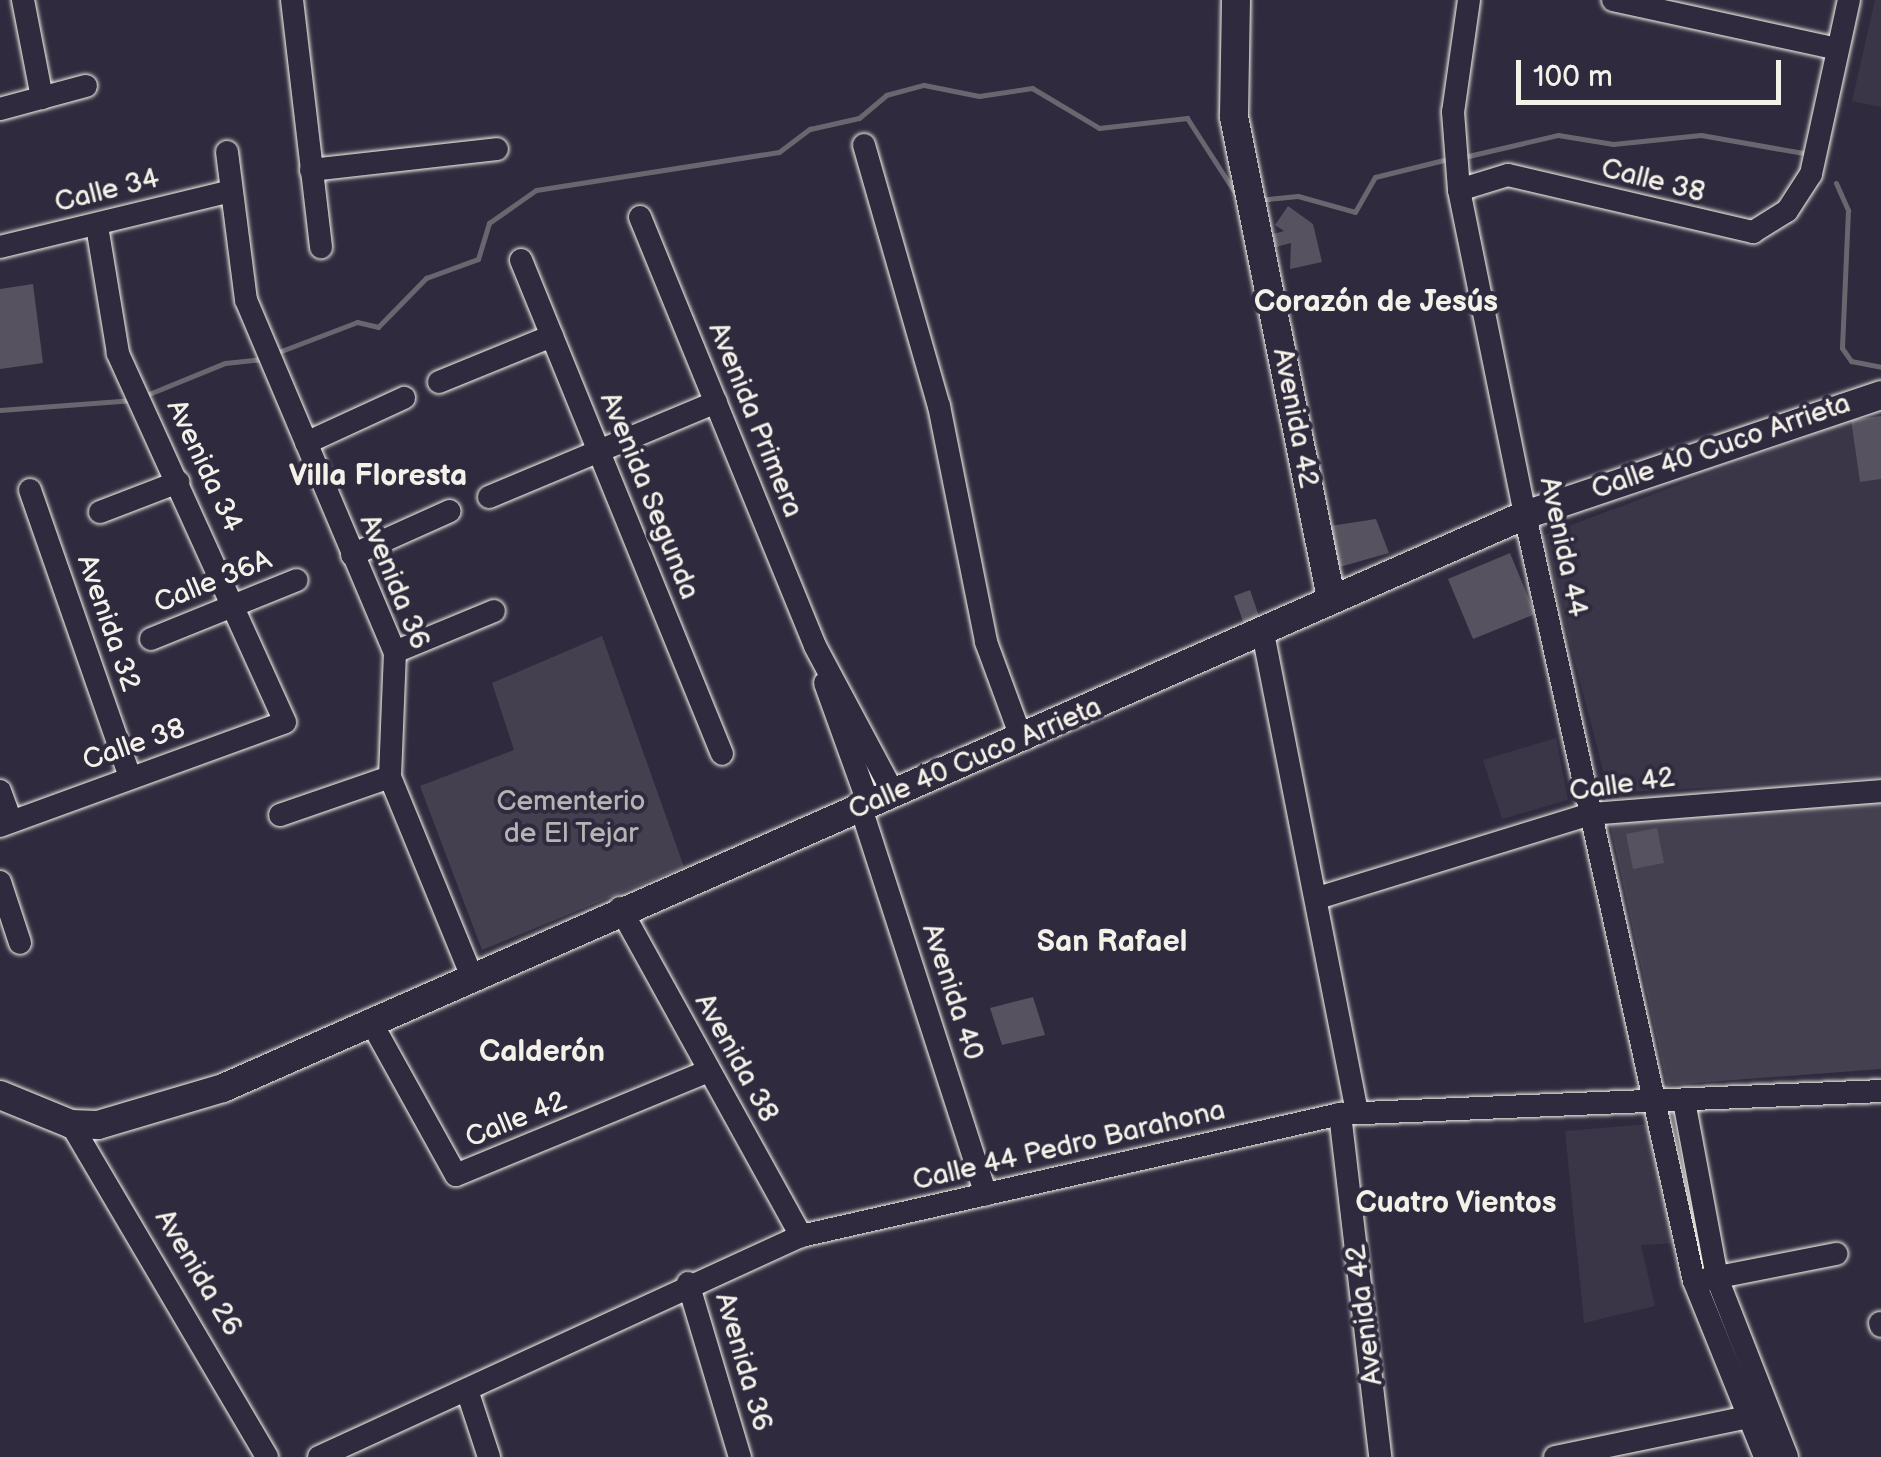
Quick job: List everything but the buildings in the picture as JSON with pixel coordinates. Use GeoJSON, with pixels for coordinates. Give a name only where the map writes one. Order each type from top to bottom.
{"type":"FeatureCollection","features":[{"type":"Feature","properties":{"kind":"main road","name":"Avenida 42"},"geometry":{"type":"LineString","coordinates":[[1236,0],[1234,117],[1331,599]]}},
{"type":"Feature","properties":{"kind":"main road","name":"Calle 40 Cuco Arrieta"},"geometry":{"type":"LineString","coordinates":[[71,1124],[165,1109],[472,978],[620,908],[1022,740],[1524,516],[1720,442],[1881,395]]}},
{"type":"Feature","properties":{"kind":"main road"},"geometry":{"type":"LineString","coordinates":[[0,1095],[71,1124]]}},
{"type":"Feature","properties":{"kind":"street"},"geometry":{"type":"LineString","coordinates":[[23,0],[42,98]]}},
{"type":"Feature","properties":{"kind":"street"},"geometry":{"type":"LineString","coordinates":[[292,0],[321,246]]}},
{"type":"Feature","properties":{"kind":"street","name":"Avenida 44"},"geometry":{"type":"LineString","coordinates":[[1469,0],[1453,112],[1459,190],[1524,516],[1590,814],[1672,1102],[1706,1279]]}},
{"type":"Feature","properties":{"kind":"street"},"geometry":{"type":"LineString","coordinates":[[1613,0],[1837,49],[1849,0]]}},
{"type":"Feature","properties":{"kind":"street","name":"Calle 38"},"geometry":{"type":"LineString","coordinates":[[1459,190],[1508,174],[1734,233],[1787,211],[1811,174],[1837,49]]}},
{"type":"Feature","properties":{"kind":"street"},"geometry":{"type":"LineString","coordinates":[[0,109],[86,86]]}},
{"type":"Feature","properties":{"kind":"street"},"geometry":{"type":"LineString","coordinates":[[864,146],[943,424],[986,642],[1022,740]]}},
{"type":"Feature","properties":{"kind":"street"},"geometry":{"type":"LineString","coordinates":[[311,170],[497,149]]}},
{"type":"Feature","properties":{"kind":"street","name":"Avenida 36"},"geometry":{"type":"LineString","coordinates":[[226,152],[228,192],[246,300],[395,652],[390,777],[472,978]]}},
{"type":"Feature","properties":{"kind":"street","name":"Calle 34"},"geometry":{"type":"LineString","coordinates":[[0,247],[228,192]]}},
{"type":"Feature","properties":{"kind":"street","name":"Avenida Primera"},"geometry":{"type":"LineString","coordinates":[[640,217],[875,803]]}},
{"type":"Feature","properties":{"kind":"street","name":"Avenida 34"},"geometry":{"type":"LineString","coordinates":[[97,226],[118,354],[286,722]]}},
{"type":"Feature","properties":{"kind":"street","name":"Avenida Segunda"},"geometry":{"type":"LineString","coordinates":[[521,260],[722,754]]}},
{"type":"Feature","properties":{"kind":"street"},"geometry":{"type":"LineString","coordinates":[[439,382],[552,336]]}},
{"type":"Feature","properties":{"kind":"street"},"geometry":{"type":"LineString","coordinates":[[306,444],[404,398]]}},
{"type":"Feature","properties":{"kind":"street"},"geometry":{"type":"LineString","coordinates":[[489,497],[716,402]]}},
{"type":"Feature","properties":{"kind":"street"},"geometry":{"type":"LineString","coordinates":[[100,512],[178,482]]}},
{"type":"Feature","properties":{"kind":"street","name":"Avenida 32"},"geometry":{"type":"LineString","coordinates":[[30,490],[130,776]]}},
{"type":"Feature","properties":{"kind":"street"},"geometry":{"type":"LineString","coordinates":[[352,555],[450,511]]}},
{"type":"Feature","properties":{"kind":"street","name":"Calle 36A"},"geometry":{"type":"LineString","coordinates":[[151,638],[297,580]]}},
{"type":"Feature","properties":{"kind":"street"},"geometry":{"type":"LineString","coordinates":[[395,652],[494,611]]}},
{"type":"Feature","properties":{"kind":"street","name":"Avenida 42"},"geometry":{"type":"LineString","coordinates":[[1263,633],[1321,897],[1348,1113],[1380,1457]]}},
{"type":"Feature","properties":{"kind":"street","name":"Calle 38"},"geometry":{"type":"LineString","coordinates":[[5,823],[286,722]]}},
{"type":"Feature","properties":{"kind":"street"},"geometry":{"type":"LineString","coordinates":[[280,816],[390,777]]}},
{"type":"Feature","properties":{"kind":"street"},"geometry":{"type":"LineString","coordinates":[[0,791],[5,823]]}},
{"type":"Feature","properties":{"kind":"street","name":"Calle 42"},"geometry":{"type":"LineString","coordinates":[[1321,897],[1590,814],[1881,791]]}},
{"type":"Feature","properties":{"kind":"street","name":"Avenida 40"},"geometry":{"type":"LineString","coordinates":[[875,803],[986,1194]]}},
{"type":"Feature","properties":{"kind":"street"},"geometry":{"type":"LineString","coordinates":[[0,882],[20,942]]}},
{"type":"Feature","properties":{"kind":"street","name":"Avenida 38"},"geometry":{"type":"LineString","coordinates":[[620,908],[801,1236]]}},
{"type":"Feature","properties":{"kind":"street","name":"Calle 42"},"geometry":{"type":"LineString","coordinates":[[370,1020],[456,1175],[708,1070]]}},
{"type":"Feature","properties":{"kind":"street","name":"Calle 44 Pedro Barahona"},"geometry":{"type":"LineString","coordinates":[[319,1457],[688,1283],[801,1236],[1348,1113],[1881,1090]]}},
{"type":"Feature","properties":{"kind":"street","name":"Avenida 26"},"geometry":{"type":"LineString","coordinates":[[71,1124],[267,1457]]}},
{"type":"Feature","properties":{"kind":"street"},"geometry":{"type":"LineString","coordinates":[[1706,1279],[1836,1254]]}},
{"type":"Feature","properties":{"kind":"street"},"geometry":{"type":"LineString","coordinates":[[1706,1279],[1765,1457]]}},
{"type":"Feature","properties":{"kind":"street"},"geometry":{"type":"LineString","coordinates":[[1706,1279],[1787,1457]]}},
{"type":"Feature","properties":{"kind":"street","name":"Avenida 36"},"geometry":{"type":"LineString","coordinates":[[688,1283],[740,1457]]}},
{"type":"Feature","properties":{"kind":"street"},"geometry":{"type":"LineString","coordinates":[[467,1390],[489,1457]]}},
{"type":"Feature","properties":{"kind":"street"},"geometry":{"type":"LineString","coordinates":[[1555,1457],[1661,1447],[1749,1417]]}},
{"type":"Feature","properties":{"kind":"shaded area"},"geometry":{"type":"Polygon","coordinates":[[[1875,0],[1881,0],[1881,107],[1852,101],[1875,0]]]}},
{"type":"Feature","properties":{"kind":"shaded area"},"geometry":{"type":"Polygon","coordinates":[[[1851,420],[1860,481],[1881,479],[1881,778],[1609,793],[1542,536],[1851,420]]]}},
{"type":"Feature","properties":{"kind":"shaded area"},"geometry":{"type":"Polygon","coordinates":[[[1556,738],[1568,800],[1502,819],[1483,760],[1556,738]]]}},
{"type":"Feature","properties":{"kind":"shaded area"},"geometry":{"type":"Polygon","coordinates":[[[1649,1124],[1676,1243],[1641,1245],[1655,1306],[1584,1323],[1565,1131],[1649,1124]]]}},
{"type":"Feature","properties":{"kind":"green space","name":"Cementerio de El Tejar"},"geometry":{"type":"Polygon","coordinates":[[[602,636],[684,867],[482,950],[420,786],[514,750],[492,683],[602,636]]]}},
{"type":"Feature","properties":{"kind":"green space"},"geometry":{"type":"Polygon","coordinates":[[[1881,799],[1881,1069],[1667,1085],[1610,824],[1881,799]]]}},
{"type":"Feature","properties":{"kind":"waterway"},"geometry":{"type":"LineString","coordinates":[[276,353],[357,322],[378,327],[426,278],[478,259],[489,223],[536,190],[779,152],[810,129],[859,118],[886,95],[924,85],[979,96],[1032,88],[1099,128],[1187,118],[1238,197]]}},
{"type":"Feature","properties":{"kind":"waterway"},"geometry":{"type":"LineString","coordinates":[[1464,157],[1558,135],[1613,144],[1701,135],[1803,153]]}},
{"type":"Feature","properties":{"kind":"waterway"},"geometry":{"type":"LineString","coordinates":[[1258,200],[1298,196],[1355,212],[1375,177],[1448,159]]}},
{"type":"Feature","properties":{"kind":"waterway"},"geometry":{"type":"LineString","coordinates":[[1836,183],[1848,210],[1842,348],[1851,361],[1881,367]]}},
{"type":"Feature","properties":{"kind":"waterway"},"geometry":{"type":"LineString","coordinates":[[144,396],[225,363],[261,359]]}},
{"type":"Feature","properties":{"kind":"waterway"},"geometry":{"type":"LineString","coordinates":[[0,410],[134,400]]}},
{"type":"Feature","properties":{"kind":"district","name":"Corazón de Jesús"},"geometry":{"type":"Point","coordinates":[1376,302]}},
{"type":"Feature","properties":{"kind":"district","name":"Villa Floresta"},"geometry":{"type":"Point","coordinates":[378,476]}},
{"type":"Feature","properties":{"kind":"district","name":"San Rafael"},"geometry":{"type":"Point","coordinates":[1112,942]}},
{"type":"Feature","properties":{"kind":"district","name":"Calderón"},"geometry":{"type":"Point","coordinates":[542,1052]}},
{"type":"Feature","properties":{"kind":"district","name":"Cuatro Vientos"},"geometry":{"type":"Point","coordinates":[1456,1203]}}]}
